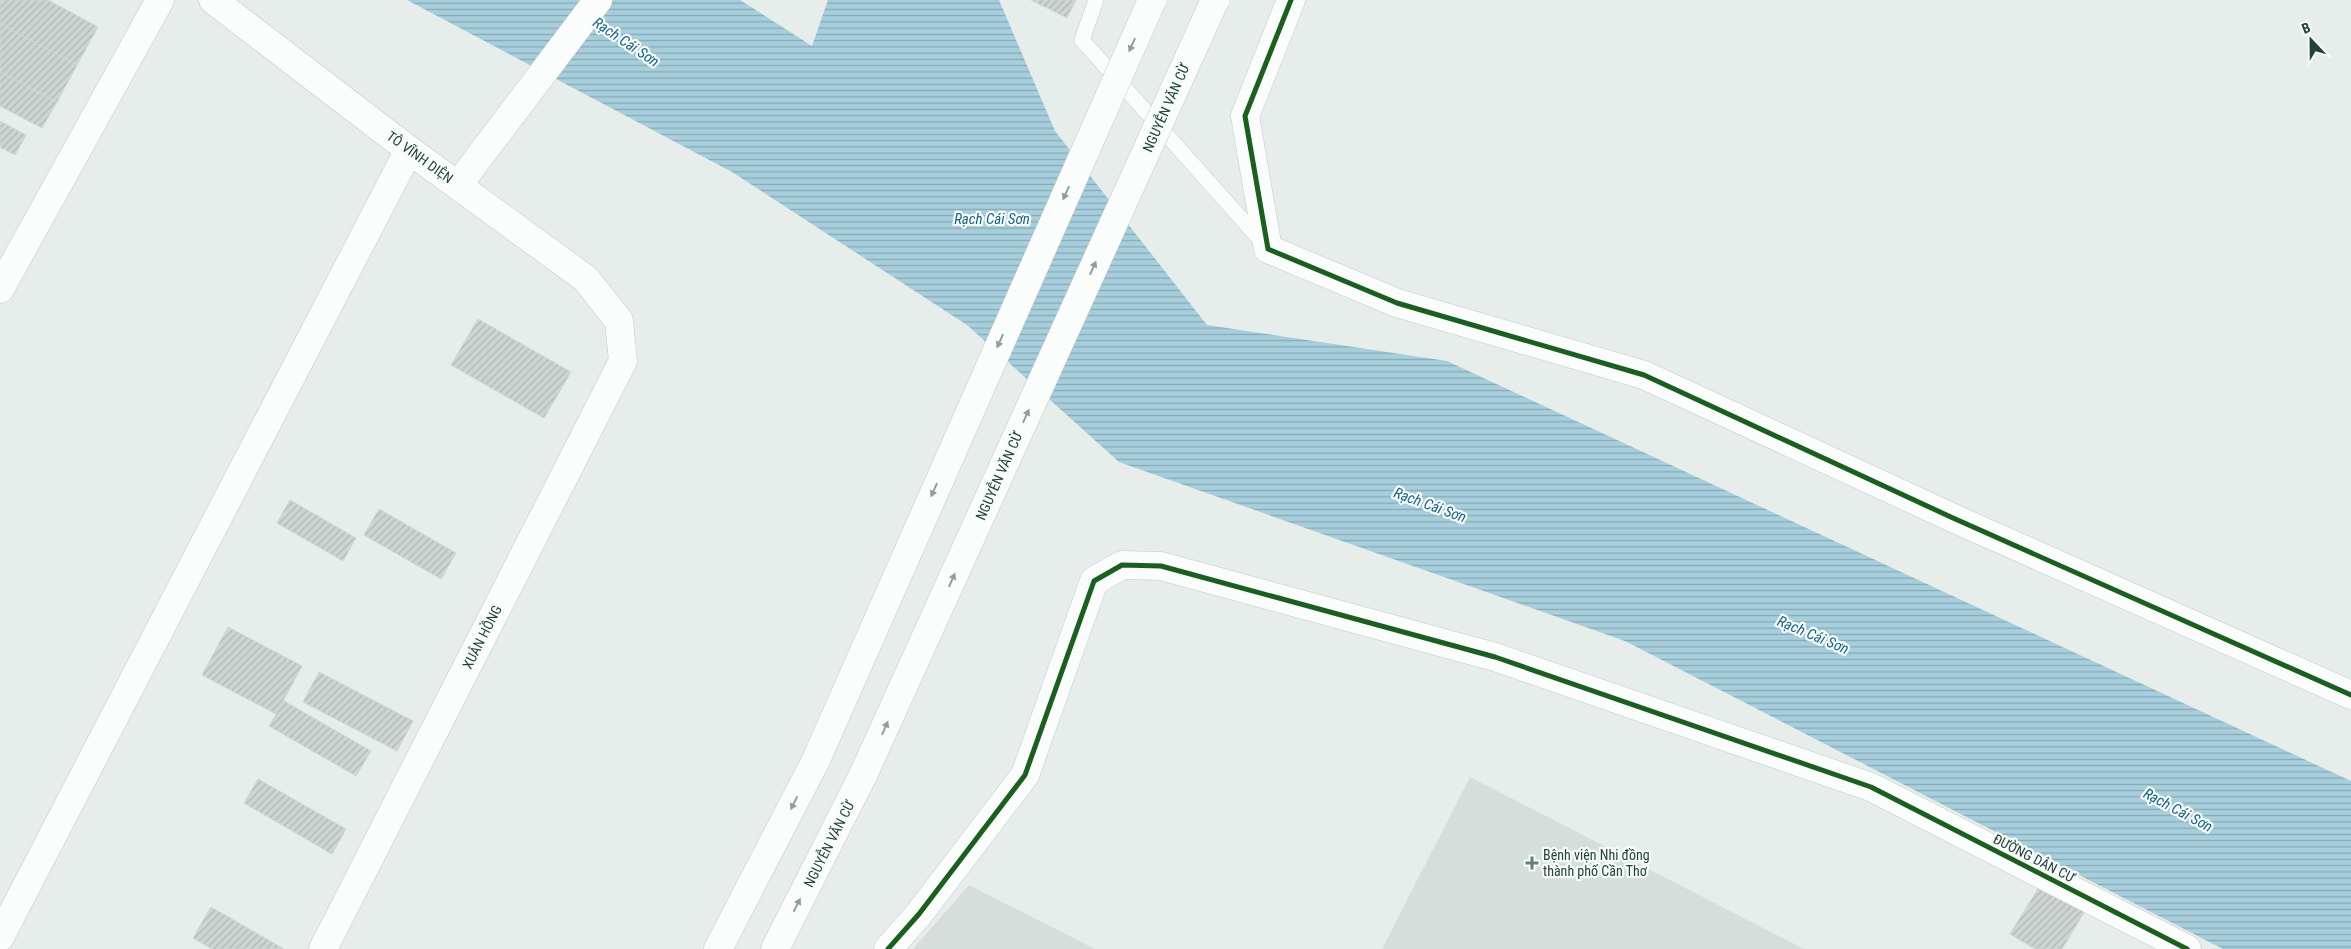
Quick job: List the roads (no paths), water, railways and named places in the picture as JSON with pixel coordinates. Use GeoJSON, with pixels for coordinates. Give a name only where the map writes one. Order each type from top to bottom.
{"type":"FeatureCollection","features":[{"type":"Feature","properties":{"kind":"street"},"geometry":{"type":"LineString","coordinates":[[0,289],[160,0]]}},
{"type":"Feature","properties":{"kind":"street","name":"TÔ VĨNH DIỆN"},"geometry":{"type":"LineString","coordinates":[[213,0],[409,150],[586,279],[619,321]]}},
{"type":"Feature","properties":{"kind":"street"},"geometry":{"type":"LineString","coordinates":[[458,185],[598,0]]}},
{"type":"Feature","properties":{"kind":"street"},"geometry":{"type":"LineString","coordinates":[[718,949],[816,760],[1152,0]]}},
{"type":"Feature","properties":{"kind":"street","name":"NGUYỄN VĂN CỪ"},"geometry":{"type":"LineString","coordinates":[[775,949],[864,773],[1215,0]]}},
{"type":"Feature","properties":{"kind":"street"},"geometry":{"type":"LineString","coordinates":[[1291,0],[1244,116],[1268,249],[1397,303],[1644,375],[1953,518],[2351,695]]}},
{"type":"Feature","properties":{"kind":"street"},"geometry":{"type":"LineString","coordinates":[[0,937],[409,150]]}},
{"type":"Feature","properties":{"kind":"street","name":"XUÂN HỒNG"},"geometry":{"type":"LineString","coordinates":[[323,949],[623,361],[619,321]]}},
{"type":"Feature","properties":{"kind":"street","name":"ĐƯỜNG DÂN CƯ"},"geometry":{"type":"LineString","coordinates":[[888,949],[919,914],[1024,775],[1094,581],[1122,565],[1161,566],[1495,657],[1871,787],[2187,949]]}},
{"type":"Feature","properties":{"kind":"lane"},"geometry":{"type":"LineString","coordinates":[[1096,0],[1082,40],[1268,249]]}},
{"type":"Feature","properties":{"kind":"water","name":"Rạch Cái Sơn"},"geometry":{"type":"Polygon","coordinates":[[[407,0],[740,0],[812,46],[828,0],[999,0],[1055,131],[1207,325],[1447,361],[2351,781],[2351,949],[2223,949],[1625,641],[1119,462],[967,325],[732,172],[407,0]]]}},
{"type":"Feature","properties":{"kind":"place","name":"Bệnh viện Nhi đồng thành phố Cần Thơ"},"geometry":{"type":"Point","coordinates":[1532,863]}}]}
